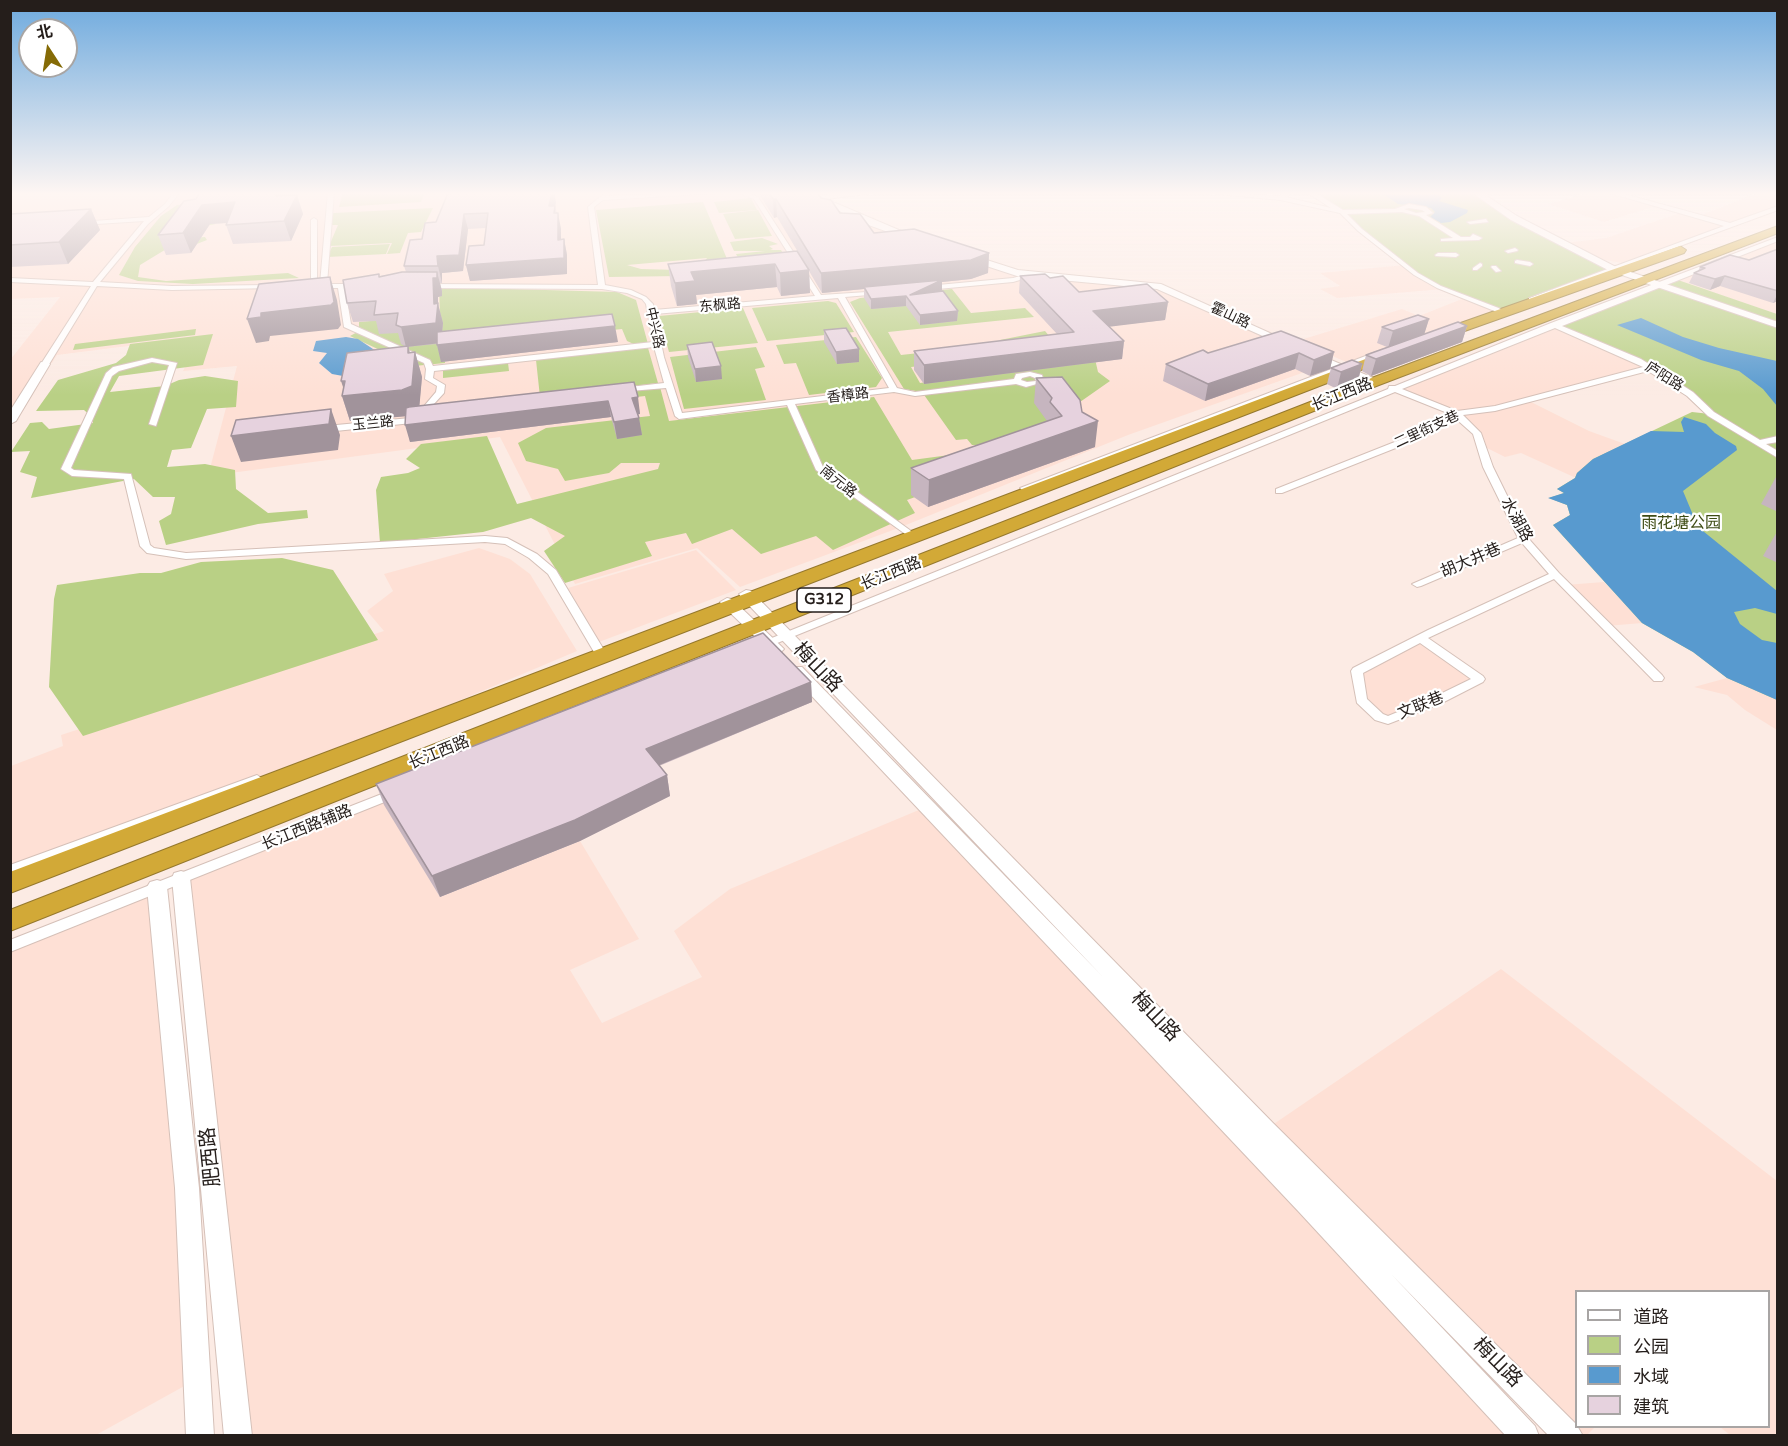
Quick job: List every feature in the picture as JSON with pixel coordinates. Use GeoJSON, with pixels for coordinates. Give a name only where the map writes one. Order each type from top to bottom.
{"type":"FeatureCollection","features":[{"type":"Feature","properties":{"kind":"highway","name":"G312"},"geometry":{"type":"LineString","coordinates":[[1616,271],[1649,259]]}},
{"type":"Feature","properties":{"kind":"highway","name":"G312"},"geometry":{"type":"LineString","coordinates":[[1645,283],[1703,259]]}},
{"type":"Feature","properties":{"kind":"highway","name":"长江西路"},"geometry":{"type":"LineString","coordinates":[[10,883],[1348,367],[1616,271]]}},
{"type":"Feature","properties":{"kind":"highway","name":"长江西路"},"geometry":{"type":"LineString","coordinates":[[10,921],[770,632],[1385,383],[1548,323],[1645,283]]}},
{"type":"Feature","properties":{"kind":"main road","name":"霍山路"},"geometry":{"type":"LineString","coordinates":[[981,259],[1017,273],[1154,281],[1191,292],[1297,340]]}},
{"type":"Feature","properties":{"kind":"main road"},"geometry":{"type":"LineString","coordinates":[[1593,259],[1645,283],[1778,325]]}},
{"type":"Feature","properties":{"kind":"main road","name":"霍山路"},"geometry":{"type":"LineString","coordinates":[[1034,274],[1158,286],[1385,383]]}},
{"type":"Feature","properties":{"kind":"main road","name":"霍山路"},"geometry":{"type":"LineString","coordinates":[[1307,345],[1348,367]]}},
{"type":"Feature","properties":{"kind":"main road"},"geometry":{"type":"LineString","coordinates":[[10,421],[45,364]]}},
{"type":"Feature","properties":{"kind":"main road","name":"梅山路"},"geometry":{"type":"LineString","coordinates":[[739,600],[1569,1436]]}},
{"type":"Feature","properties":{"kind":"main road","name":"梅山路"},"geometry":{"type":"LineString","coordinates":[[770,632],[1525,1436]]}},
{"type":"Feature","properties":{"kind":"main road","name":"肥西路"},"geometry":{"type":"LineString","coordinates":[[182,878],[238,1436]]}},
{"type":"Feature","properties":{"kind":"main road","name":"肥西路"},"geometry":{"type":"LineString","coordinates":[[157,887],[187,1188],[200,1436]]}},
{"type":"Feature","properties":{"kind":"street"},"geometry":{"type":"LineString","coordinates":[[45,364],[96,283],[116,259]]}},
{"type":"Feature","properties":{"kind":"street"},"geometry":{"type":"LineString","coordinates":[[314,259],[314,286]]}},
{"type":"Feature","properties":{"kind":"street"},"geometry":{"type":"LineString","coordinates":[[323,286],[325,259]]}},
{"type":"Feature","properties":{"kind":"street"},"geometry":{"type":"LineString","coordinates":[[598,259],[602,287]]}},
{"type":"Feature","properties":{"kind":"street"},"geometry":{"type":"LineString","coordinates":[[795,259],[819,297]]}},
{"type":"Feature","properties":{"kind":"street"},"geometry":{"type":"LineString","coordinates":[[1398,259],[1416,274],[1439,287],[1502,311]]}},
{"type":"Feature","properties":{"kind":"street"},"geometry":{"type":"LineString","coordinates":[[1508,266],[1514,259]]}},
{"type":"Feature","properties":{"kind":"street"},"geometry":{"type":"LineString","coordinates":[[1522,259],[1529,261]]}},
{"type":"Feature","properties":{"kind":"street"},"geometry":{"type":"LineString","coordinates":[[1616,271],[1645,259]]}},
{"type":"Feature","properties":{"kind":"street"},"geometry":{"type":"LineString","coordinates":[[1645,283],[1716,259]]}},
{"type":"Feature","properties":{"kind":"street"},"geometry":{"type":"LineString","coordinates":[[1451,262],[1464,261]]}},
{"type":"Feature","properties":{"kind":"street"},"geometry":{"type":"LineString","coordinates":[[920,288],[1013,280],[1034,274]]}},
{"type":"Feature","properties":{"kind":"street"},"geometry":{"type":"LineString","coordinates":[[10,280],[172,288],[278,287]]}},
{"type":"Feature","properties":{"kind":"street"},"geometry":{"type":"LineString","coordinates":[[10,291],[22,280]]}},
{"type":"Feature","properties":{"kind":"street"},"geometry":{"type":"LineString","coordinates":[[302,286],[365,286]]}},
{"type":"Feature","properties":{"kind":"street"},"geometry":{"type":"LineString","coordinates":[[341,286],[347,325],[427,362],[430,369],[429,379],[441,385],[440,393],[429,405],[429,412]]}},
{"type":"Feature","properties":{"kind":"street","name":"中兴路"},"geometry":{"type":"LineString","coordinates":[[412,286],[602,287],[629,291],[644,298],[651,312],[679,416]]}},
{"type":"Feature","properties":{"kind":"street","name":"东枫路"},"geometry":{"type":"LineString","coordinates":[[651,312],[886,291]]}},
{"type":"Feature","properties":{"kind":"street"},"geometry":{"type":"LineString","coordinates":[[840,295],[894,390]]}},
{"type":"Feature","properties":{"kind":"street","name":"庐阳路"},"geometry":{"type":"LineString","coordinates":[[1548,323],[1649,368],[1690,394],[1711,414],[1778,456]]}},
{"type":"Feature","properties":{"kind":"street"},"geometry":{"type":"LineString","coordinates":[[430,369],[658,344]]}},
{"type":"Feature","properties":{"kind":"street"},"geometry":{"type":"LineString","coordinates":[[153,424],[173,363],[152,360],[116,369],[109,375],[66,469],[72,473],[128,476],[145,546],[151,551],[186,556],[485,539],[507,541],[533,556],[552,572],[598,650]]}},
{"type":"Feature","properties":{"kind":"street","name":"二里街支巷"},"geometry":{"type":"LineString","coordinates":[[1279,491],[1423,434],[1456,414],[1495,408],[1649,368]]}},
{"type":"Feature","properties":{"kind":"street","name":"香樟路"},"geometry":{"type":"LineString","coordinates":[[679,416],[894,390],[915,394],[1017,381]]}},
{"type":"Feature","properties":{"kind":"street","name":"水湖路"},"geometry":{"type":"LineString","coordinates":[[1385,383],[1456,414],[1477,433],[1488,467],[1524,538],[1554,575],[1658,678]]}},
{"type":"Feature","properties":{"kind":"street"},"geometry":{"type":"LineString","coordinates":[[612,391],[669,385]]}},
{"type":"Feature","properties":{"kind":"street","name":"南元路"},"geometry":{"type":"LineString","coordinates":[[790,403],[819,468],[912,535]]}},
{"type":"Feature","properties":{"kind":"street","name":"玉兰路"},"geometry":{"type":"LineString","coordinates":[[326,429],[412,420],[429,412],[441,411]]}},
{"type":"Feature","properties":{"kind":"street"},"geometry":{"type":"LineString","coordinates":[[1758,443],[1778,439]]}},
{"type":"Feature","properties":{"kind":"street","name":"胡大井巷"},"geometry":{"type":"LineString","coordinates":[[1417,584],[1524,538]]}},
{"type":"Feature","properties":{"kind":"street","name":"文联巷"},"geometry":{"type":"LineString","coordinates":[[1421,638],[1479,679],[1438,700],[1388,720],[1379,717],[1361,700],[1357,671],[1421,638],[1554,575]]}},
{"type":"Feature","properties":{"kind":"street"},"geometry":{"type":"LineString","coordinates":[[10,871],[598,650],[739,600]]}},
{"type":"Feature","properties":{"kind":"street"},"geometry":{"type":"LineString","coordinates":[[748,651],[770,632]]}},
{"type":"Feature","properties":{"kind":"street","name":"长江西路辅路"},"geometry":{"type":"LineString","coordinates":[[10,946],[414,785]]}},
{"type":"Feature","properties":{"kind":"shaded area"},"geometry":{"type":"Polygon","coordinates":[[[11,259],[975,259],[1034,279],[1132,285],[1168,293],[1313,360],[1316,368],[1128,435],[901,527],[740,587],[697,548],[575,584],[500,437],[208,476],[237,366],[183,371],[200,337],[57,355],[52,363],[45,364],[11,421],[10,360],[60,297],[11,299],[11,259]]]}},
{"type":"Feature","properties":{"kind":"shaded area"},"geometry":{"type":"Polygon","coordinates":[[[1602,259],[1632,259],[1622,263],[1602,259]]]}},
{"type":"Feature","properties":{"kind":"shaded area"},"geometry":{"type":"Polygon","coordinates":[[[1726,259],[1777,259],[1777,314],[1675,280],[1726,259]]]}},
{"type":"Feature","properties":{"kind":"shaded area"},"geometry":{"type":"Polygon","coordinates":[[[1405,265],[1444,289],[1337,298],[1320,289],[1340,286],[1320,273],[1405,265]]]}},
{"type":"Feature","properties":{"kind":"shaded area"},"geometry":{"type":"Polygon","coordinates":[[[1467,297],[1500,310],[1351,364],[1297,341],[1402,309],[1419,316],[1467,297]]]}},
{"type":"Feature","properties":{"kind":"shaded area"},"geometry":{"type":"Polygon","coordinates":[[[1557,326],[1649,368],[1527,400],[1589,431],[1625,444],[1593,459],[1576,478],[1521,453],[1505,457],[1481,445],[1477,433],[1456,414],[1395,389],[1557,326]]]}},
{"type":"Feature","properties":{"kind":"shaded area"},"geometry":{"type":"Polygon","coordinates":[[[479,548],[510,559],[530,574],[577,651],[430,713],[11,869],[11,766],[63,746],[61,735],[384,631],[367,611],[393,591],[384,574],[479,548]]]}},
{"type":"Feature","properties":{"kind":"shaded area"},"geometry":{"type":"Polygon","coordinates":[[[696,550],[736,590],[599,642],[568,588],[696,550]]]}},
{"type":"Feature","properties":{"kind":"shaded area"},"geometry":{"type":"Polygon","coordinates":[[[1604,582],[1642,623],[1606,626],[1565,585],[1604,582]]]}},
{"type":"Feature","properties":{"kind":"shaded area"},"geometry":{"type":"Polygon","coordinates":[[[1421,638],[1479,679],[1388,720],[1361,700],[1357,671],[1421,638]]]}},
{"type":"Feature","properties":{"kind":"shaded area"},"geometry":{"type":"Polygon","coordinates":[[[1727,678],[1777,700],[1777,730],[1745,710],[1727,695],[1694,687],[1727,678]]]}},
{"type":"Feature","properties":{"kind":"shaded area"},"geometry":{"type":"Polygon","coordinates":[[[381,799],[440,897],[580,841],[639,939],[570,970],[602,1023],[702,977],[674,931],[730,889],[926,807],[1525,1435],[238,1435],[181,878],[381,799]]]}},
{"type":"Feature","properties":{"kind":"shaded area"},"geometry":{"type":"Polygon","coordinates":[[[157,887],[197,1379],[96,1435],[11,1436],[11,946],[157,887]]]}},
{"type":"Feature","properties":{"kind":"shaded area"},"geometry":{"type":"Polygon","coordinates":[[[1501,969],[1777,1181],[1777,1435],[1730,1435],[1721,1428],[1770,1428],[1770,1290],[1575,1290],[1575,1428],[1594,1428],[1587,1435],[1569,1435],[1265,1130],[1501,969]]]}},
{"type":"Feature","properties":{"kind":"green space"},"geometry":{"type":"Polygon","coordinates":[[[128,259],[149,259],[140,265],[138,277],[166,281],[288,273],[299,278],[193,284],[138,281],[119,275],[128,259]]]}},
{"type":"Feature","properties":{"kind":"green space"},"geometry":{"type":"Polygon","coordinates":[[[606,259],[690,259],[627,265],[641,269],[679,270],[706,259],[727,259],[730,266],[680,276],[609,277],[606,259]]]}},
{"type":"Feature","properties":{"kind":"green space"},"geometry":{"type":"Polygon","coordinates":[[[739,259],[788,259],[792,266],[745,271],[739,259]]]}},
{"type":"Feature","properties":{"kind":"green space"},"geometry":{"type":"Polygon","coordinates":[[[1398,259],[1595,259],[1613,269],[1500,310],[1439,287],[1416,274],[1398,259]]]}},
{"type":"Feature","properties":{"kind":"green space","name":"雨花塘公园"},"geometry":{"type":"Polygon","coordinates":[[[1675,279],[1777,314],[1777,700],[1727,678],[1693,652],[1642,623],[1553,525],[1570,515],[1567,505],[1549,498],[1564,493],[1557,489],[1575,478],[1577,473],[1593,459],[1692,412],[1710,414],[1690,394],[1638,361],[1557,326],[1675,279]]]}},
{"type":"Feature","properties":{"kind":"green space"},"geometry":{"type":"Polygon","coordinates":[[[439,287],[617,292],[636,300],[648,344],[636,345],[627,341],[622,329],[444,347],[445,363],[414,366],[350,336],[363,329],[359,327],[359,322],[440,315],[439,287]]]}},
{"type":"Feature","properties":{"kind":"green space"},"geometry":{"type":"Polygon","coordinates":[[[952,289],[971,313],[1025,308],[1034,317],[888,332],[901,355],[1001,344],[1000,340],[1045,331],[1061,350],[911,367],[920,383],[1095,359],[1098,372],[1110,381],[1070,409],[1086,421],[990,445],[972,445],[967,439],[956,440],[922,392],[904,389],[850,302],[860,298],[952,289]]]}},
{"type":"Feature","properties":{"kind":"green space"},"geometry":{"type":"Polygon","coordinates":[[[828,301],[836,303],[854,332],[767,341],[752,308],[828,301]]]}},
{"type":"Feature","properties":{"kind":"green space"},"geometry":{"type":"Polygon","coordinates":[[[743,308],[758,343],[669,352],[659,316],[743,308]]]}},
{"type":"Feature","properties":{"kind":"green space"},"geometry":{"type":"Polygon","coordinates":[[[196,329],[195,335],[73,350],[75,344],[196,329]]]}},
{"type":"Feature","properties":{"kind":"green space"},"geometry":{"type":"Polygon","coordinates":[[[213,334],[203,365],[119,376],[110,392],[165,386],[179,380],[205,376],[238,381],[236,407],[207,409],[191,448],[172,450],[167,467],[205,464],[235,470],[236,489],[268,513],[307,510],[308,518],[258,524],[166,545],[159,521],[171,514],[175,497],[153,497],[134,479],[31,498],[37,477],[20,472],[30,451],[11,452],[30,423],[42,422],[49,429],[93,423],[93,418],[84,410],[36,411],[58,380],[116,363],[126,355],[130,344],[213,334]]]}},
{"type":"Feature","properties":{"kind":"green space"},"geometry":{"type":"Polygon","coordinates":[[[856,337],[882,378],[876,387],[809,395],[796,363],[784,364],[776,345],[856,337]]]}},
{"type":"Feature","properties":{"kind":"green space"},"geometry":{"type":"Polygon","coordinates":[[[756,347],[765,367],[755,369],[766,400],[684,409],[670,357],[756,347]]]}},
{"type":"Feature","properties":{"kind":"green space"},"geometry":{"type":"Polygon","coordinates":[[[648,348],[658,383],[540,397],[536,360],[648,348]]]}},
{"type":"Feature","properties":{"kind":"green space"},"geometry":{"type":"Polygon","coordinates":[[[508,363],[509,371],[443,378],[443,370],[508,363]]]}},
{"type":"Feature","properties":{"kind":"green space"},"geometry":{"type":"Polygon","coordinates":[[[660,387],[669,421],[874,397],[912,460],[972,452],[999,466],[907,500],[915,513],[833,550],[816,536],[761,554],[732,529],[692,544],[686,533],[645,542],[652,556],[565,583],[544,551],[565,536],[531,518],[483,532],[380,543],[376,490],[381,477],[408,473],[420,468],[406,459],[421,444],[487,436],[517,504],[658,469],[660,463],[621,463],[609,473],[565,481],[558,469],[526,461],[518,443],[546,428],[650,416],[645,396],[547,407],[547,400],[660,387]]]}},
{"type":"Feature","properties":{"kind":"green space"},"geometry":{"type":"Polygon","coordinates":[[[282,558],[333,570],[378,640],[83,736],[49,687],[54,599],[57,585],[140,573],[161,573],[201,562],[282,558]]]}},
{"type":"Feature","properties":{"kind":"water"},"geometry":{"type":"Polygon","coordinates":[[[1641,318],[1683,337],[1777,361],[1777,406],[1763,389],[1739,371],[1701,360],[1617,325],[1641,318]]]}},
{"type":"Feature","properties":{"kind":"water"},"geometry":{"type":"Polygon","coordinates":[[[346,337],[358,339],[373,349],[393,357],[354,378],[332,374],[319,363],[327,353],[313,351],[316,341],[346,337]]]}},
{"type":"Feature","properties":{"kind":"water"},"geometry":{"type":"Polygon","coordinates":[[[1684,417],[1706,424],[1715,433],[1736,446],[1737,450],[1683,491],[1698,527],[1777,591],[1777,614],[1755,608],[1734,612],[1740,624],[1762,640],[1777,643],[1777,700],[1727,678],[1693,652],[1642,623],[1553,525],[1570,515],[1567,505],[1548,498],[1564,493],[1557,489],[1575,478],[1577,473],[1593,459],[1651,431],[1684,432],[1681,422],[1684,417]]]}},
{"type":"Feature","properties":{"kind":"building"},"geometry":{"type":"Polygon","coordinates":[[[406,259],[437,259],[438,266],[404,266],[406,259]]]}},
{"type":"Feature","properties":{"kind":"building"},"geometry":{"type":"Polygon","coordinates":[[[467,259],[543,259],[466,265],[467,259]]]}},
{"type":"Feature","properties":{"kind":"building"},"geometry":{"type":"Polygon","coordinates":[[[713,259],[802,259],[809,270],[780,273],[775,264],[691,272],[695,281],[675,283],[668,264],[713,259]]]}},
{"type":"Feature","properties":{"kind":"building"},"geometry":{"type":"Polygon","coordinates":[[[813,259],[972,259],[971,260],[821,273],[813,259]]]}},
{"type":"Feature","properties":{"kind":"building"},"geometry":{"type":"Polygon","coordinates":[[[1719,259],[1778,259],[1778,291],[1725,276],[1715,279],[1694,273],[1705,268],[1700,267],[1719,259]]]}},
{"type":"Feature","properties":{"kind":"building"},"geometry":{"type":"Polygon","coordinates":[[[402,272],[437,272],[437,278],[433,278],[434,304],[438,303],[436,323],[401,327],[396,325],[398,313],[374,315],[376,301],[347,303],[343,280],[379,274],[379,277],[402,272]]]}},
{"type":"Feature","properties":{"kind":"building"},"geometry":{"type":"Polygon","coordinates":[[[1045,274],[1050,278],[1063,276],[1079,292],[1147,284],[1168,302],[1093,311],[1124,341],[924,365],[914,351],[1074,332],[1020,276],[1045,274]]]}},
{"type":"Feature","properties":{"kind":"building"},"geometry":{"type":"Polygon","coordinates":[[[330,277],[334,302],[331,305],[261,313],[261,317],[247,319],[259,284],[330,277]]]}},
{"type":"Feature","properties":{"kind":"building"},"geometry":{"type":"Polygon","coordinates":[[[942,280],[910,295],[943,291],[958,311],[920,315],[906,296],[871,299],[864,287],[942,280]]]}},
{"type":"Feature","properties":{"kind":"building"},"geometry":{"type":"Polygon","coordinates":[[[612,314],[615,326],[437,345],[437,332],[612,314]]]}},
{"type":"Feature","properties":{"kind":"building"},"geometry":{"type":"Polygon","coordinates":[[[1418,315],[1429,319],[1393,331],[1382,327],[1418,315]]]}},
{"type":"Feature","properties":{"kind":"building"},"geometry":{"type":"Polygon","coordinates":[[[1458,322],[1467,326],[1376,359],[1366,355],[1458,322]]]}},
{"type":"Feature","properties":{"kind":"building"},"geometry":{"type":"Polygon","coordinates":[[[846,328],[859,349],[836,352],[824,330],[846,328]]]}},
{"type":"Feature","properties":{"kind":"building"},"geometry":{"type":"Polygon","coordinates":[[[1281,331],[1334,352],[1314,360],[1299,353],[1208,384],[1166,364],[1203,350],[1208,353],[1281,331]]]}},
{"type":"Feature","properties":{"kind":"building"},"geometry":{"type":"Polygon","coordinates":[[[712,342],[721,366],[695,369],[687,345],[712,342]]]}},
{"type":"Feature","properties":{"kind":"building"},"geometry":{"type":"Polygon","coordinates":[[[408,346],[408,353],[415,352],[412,386],[402,390],[342,396],[345,381],[341,381],[347,353],[408,346]]]}},
{"type":"Feature","properties":{"kind":"building"},"geometry":{"type":"Polygon","coordinates":[[[1352,360],[1362,364],[1341,372],[1331,368],[1352,360]]]}},
{"type":"Feature","properties":{"kind":"building"},"geometry":{"type":"Polygon","coordinates":[[[1062,377],[1080,400],[1082,412],[1098,421],[929,480],[911,468],[1062,416],[1050,402],[1052,398],[1036,378],[1062,377]]]}},
{"type":"Feature","properties":{"kind":"building"},"geometry":{"type":"Polygon","coordinates":[[[634,382],[638,397],[632,398],[639,418],[614,422],[608,401],[405,425],[406,408],[409,407],[634,382]]]}},
{"type":"Feature","properties":{"kind":"building"},"geometry":{"type":"Polygon","coordinates":[[[331,409],[329,424],[231,436],[236,420],[331,409]]]}},
{"type":"Feature","properties":{"kind":"building"},"geometry":{"type":"Polygon","coordinates":[[[763,633],[811,682],[646,749],[667,775],[575,820],[432,876],[376,784],[763,633]]]}}]}
